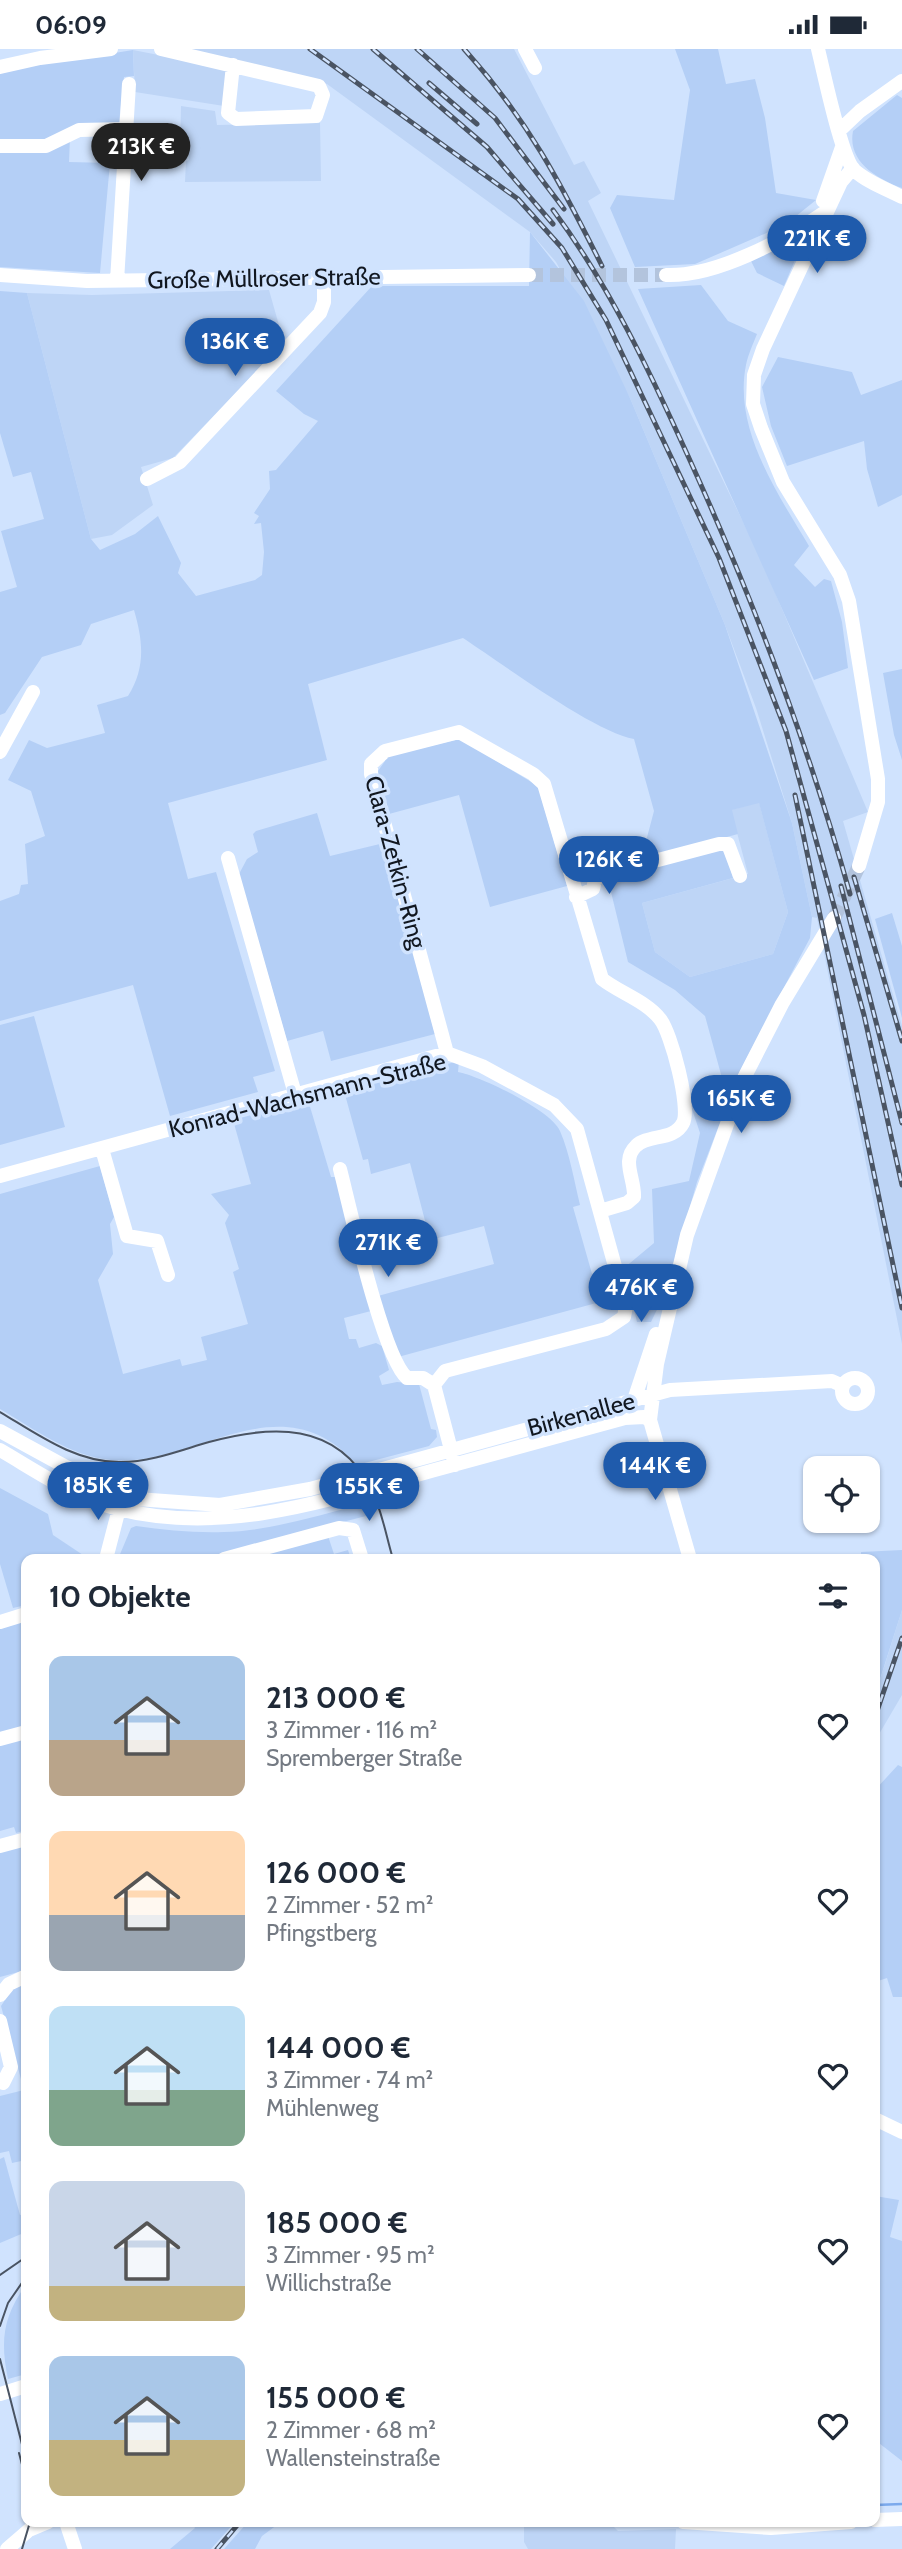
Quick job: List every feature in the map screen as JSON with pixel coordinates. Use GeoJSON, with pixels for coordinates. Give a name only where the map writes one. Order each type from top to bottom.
{"type":"FeatureCollection","features":[{"type":"Feature","properties":{"kind":"street"},"geometry":{"type":"LineString","coordinates":[[0,67],[40,58],[111,49]]}},
{"type":"Feature","properties":{"kind":"street"},"geometry":{"type":"LineString","coordinates":[[161,49],[233,65],[319,86],[323,95],[319,111],[316,116],[236,119],[228,113],[233,65]]}},
{"type":"Feature","properties":{"kind":"street"},"geometry":{"type":"LineString","coordinates":[[525,49],[535,68]]}},
{"type":"Feature","properties":{"kind":"street"},"geometry":{"type":"LineString","coordinates":[[818,49],[840,130],[842,147],[852,168],[902,197]]}},
{"type":"Feature","properties":{"kind":"street"},"geometry":{"type":"LineString","coordinates":[[840,130],[860,111],[902,81]]}},
{"type":"Feature","properties":{"kind":"street"},"geometry":{"type":"LineString","coordinates":[[117,281],[129,84]]}},
{"type":"Feature","properties":{"kind":"street"},"geometry":{"type":"LineString","coordinates":[[0,146],[46,146],[79,130],[127,129]]}},
{"type":"Feature","properties":{"kind":"street"},"geometry":{"type":"LineString","coordinates":[[789,234],[823,201],[842,147]]}},
{"type":"Feature","properties":{"kind":"street"},"geometry":{"type":"LineString","coordinates":[[852,168],[841,182],[763,349],[754,375],[753,404],[783,482],[840,575],[849,601],[878,779],[878,802],[859,866]]}},
{"type":"Feature","properties":{"kind":"street"},"geometry":{"type":"LineString","coordinates":[[666,275],[702,272],[789,234],[828,210]]}},
{"type":"Feature","properties":{"kind":"street","name":"Große Müllroser Straße"},"geometry":{"type":"LineString","coordinates":[[0,275],[29,279],[117,281],[529,275]]}},
{"type":"Feature","properties":{"kind":"street"},"geometry":{"type":"LineString","coordinates":[[147,479],[180,462],[320,313],[324,302],[324,277]]}},
{"type":"Feature","properties":{"kind":"street"},"geometry":{"type":"LineString","coordinates":[[0,752],[33,692]]}},
{"type":"Feature","properties":{"kind":"street","name":"Clara-Zetkin-Ring"},"geometry":{"type":"LineString","coordinates":[[447,1053],[371,774],[371,764],[378,754],[459,732],[533,774],[544,785],[602,979],[651,1009],[662,1020],[668,1033],[686,1113],[682,1125],[670,1134],[639,1142],[630,1152],[628,1163],[634,1197],[628,1203],[600,1211]]}},
{"type":"Feature","properties":{"kind":"street"},"geometry":{"type":"LineString","coordinates":[[576,897],[593,889],[595,880],[601,875],[719,844],[728,844],[731,848],[740,876]]}},
{"type":"Feature","properties":{"kind":"street"},"geometry":{"type":"LineString","coordinates":[[228,858],[295,1094]]}},
{"type":"Feature","properties":{"kind":"street"},"geometry":{"type":"LineString","coordinates":[[634,1400],[743,1080],[782,1004],[834,918]]}},
{"type":"Feature","properties":{"kind":"street","name":"Konrad-Wachsmann-Straße"},"geometry":{"type":"LineString","coordinates":[[0,1176],[447,1053],[482,1066],[554,1105],[577,1129],[626,1306],[624,1317],[606,1329],[445,1371],[434,1385]]}},
{"type":"Feature","properties":{"kind":"street"},"geometry":{"type":"LineString","coordinates":[[102,1149],[127,1235],[157,1241],[168,1275]]}},
{"type":"Feature","properties":{"kind":"street"},"geometry":{"type":"LineString","coordinates":[[340,1169],[385,1335],[399,1371],[407,1378],[423,1378],[434,1385],[454,1465]]}},
{"type":"Feature","properties":{"kind":"street"},"geometry":{"type":"LineString","coordinates":[[681,1259],[652,1395],[670,1390],[832,1381],[843,1385]]}},
{"type":"Feature","properties":{"kind":"street","name":"Birkenallee"},"geometry":{"type":"LineString","coordinates":[[0,1431],[66,1467],[137,1499],[178,1504],[245,1501],[310,1489],[652,1395],[650,1420],[644,1417],[625,1418],[282,1510],[225,1520],[175,1518],[119,1509],[62,1487],[0,1450]]}},
{"type":"Feature","properties":{"kind":"street"},"geometry":{"type":"LineString","coordinates":[[650,1420],[689,1554]]}},
{"type":"Feature","properties":{"kind":"street"},"geometry":{"type":"LineString","coordinates":[[107,1554],[123,1493]]}},
{"type":"Feature","properties":{"kind":"street"},"geometry":{"type":"LineString","coordinates":[[243,1554],[340,1528],[353,1530],[360,1554]]}},
{"type":"Feature","properties":{"kind":"street"},"geometry":{"type":"LineString","coordinates":[[0,1622],[21,1616]]}},
{"type":"Feature","properties":{"kind":"street"},"geometry":{"type":"LineString","coordinates":[[0,1739],[21,1733]]}},
{"type":"Feature","properties":{"kind":"street"},"geometry":{"type":"LineString","coordinates":[[0,1846],[21,1840]]}},
{"type":"Feature","properties":{"kind":"street"},"geometry":{"type":"LineString","coordinates":[[0,1995],[9,1984],[21,1978]]}},
{"type":"Feature","properties":{"kind":"street"},"geometry":{"type":"LineString","coordinates":[[0,2021],[11,2067],[3,2083]]}},
{"type":"Feature","properties":{"kind":"street"},"geometry":{"type":"LineString","coordinates":[[880,2121],[902,2132]]}},
{"type":"Feature","properties":{"kind":"street"},"geometry":{"type":"LineString","coordinates":[[0,2394],[21,2388]]}},
{"type":"Feature","properties":{"kind":"street"},"geometry":{"type":"LineString","coordinates":[[880,2520],[902,2519]]}},
{"type":"Feature","properties":{"kind":"street"},"geometry":{"type":"LineString","coordinates":[[6,2549],[36,2527]]}},
{"type":"Feature","properties":{"kind":"street"},"geometry":{"type":"LineString","coordinates":[[68,2527],[75,2549]]}},
{"type":"Feature","properties":{"kind":"street"},"geometry":{"type":"LineString","coordinates":[[756,2527],[784,2527]]}},
{"type":"Feature","properties":{"kind":"shaded area"},"geometry":{"type":"Polygon","coordinates":[[[175,49],[514,49],[574,165],[584,161],[601,193],[588,201],[760,557],[868,812],[843,821],[902,1026],[902,1344],[817,918],[812,917],[792,823],[756,708],[725,625],[630,398],[556,262],[530,232],[327,84],[175,49]]]}},
{"type":"Feature","properties":{"kind":"shaded area"},"geometry":{"type":"Polygon","coordinates":[[[675,49],[718,49],[726,84],[755,79],[765,118],[776,193],[816,200],[785,225],[695,264],[635,267],[610,208],[617,195],[674,200],[690,90],[675,49]]]}},
{"type":"Feature","properties":{"kind":"shaded area"},"geometry":{"type":"Polygon","coordinates":[[[133,50],[225,68],[224,106],[135,92],[133,50]]]}},
{"type":"Feature","properties":{"kind":"shaded area"},"geometry":{"type":"Polygon","coordinates":[[[133,50],[134,76],[124,77],[119,123],[45,141],[0,142],[0,73],[133,50]]]}},
{"type":"Feature","properties":{"kind":"shaded area"},"geometry":{"type":"Polygon","coordinates":[[[897,95],[902,98],[902,188],[883,180],[866,168],[852,142],[853,131],[897,95]]]}},
{"type":"Feature","properties":{"kind":"shaded area"},"geometry":{"type":"Polygon","coordinates":[[[181,106],[215,111],[217,125],[320,123],[321,181],[185,182],[186,161],[189,160],[188,153],[180,153],[181,106]]]}},
{"type":"Feature","properties":{"kind":"shaded area"},"geometry":{"type":"Polygon","coordinates":[[[70,138],[69,162],[110,163],[100,273],[0,267],[0,151],[70,138]]]}},
{"type":"Feature","properties":{"kind":"shaded area"},"geometry":{"type":"Polygon","coordinates":[[[530,232],[584,301],[630,398],[725,625],[792,823],[812,917],[810,938],[741,1069],[697,1182],[665,1293],[651,1322],[637,1322],[624,1268],[654,1243],[652,1189],[689,1181],[700,1133],[689,1100],[725,1089],[705,1016],[675,990],[628,962],[611,892],[619,876],[720,848],[727,855],[733,878],[642,903],[655,952],[690,977],[773,954],[788,912],[759,803],[732,810],[738,834],[641,860],[654,811],[634,739],[617,734],[572,711],[463,638],[308,684],[327,760],[168,803],[188,879],[216,872],[275,1071],[253,1077],[258,1092],[170,1116],[133,985],[0,1021],[0,901],[19,894],[21,885],[28,884],[25,844],[45,836],[31,791],[8,780],[29,740],[47,748],[105,733],[97,705],[128,696],[138,675],[141,643],[134,610],[91,624],[81,645],[42,657],[5,713],[0,715],[0,592],[17,587],[1,531],[44,519],[31,472],[13,477],[0,433],[0,291],[27,293],[91,539],[100,550],[135,534],[158,516],[181,563],[178,573],[196,596],[255,580],[262,575],[264,552],[261,523],[254,524],[259,516],[254,513],[270,489],[269,471],[276,470],[318,421],[304,414],[276,391],[372,286],[529,286],[530,232]]]}},
{"type":"Feature","properties":{"kind":"shaded area"},"geometry":{"type":"Polygon","coordinates":[[[800,235],[804,239],[784,286],[757,273],[750,259],[800,235]]]}},
{"type":"Feature","properties":{"kind":"shaded area"},"geometry":{"type":"Polygon","coordinates":[[[701,285],[728,321],[757,334],[747,361],[744,389],[752,437],[772,483],[809,546],[794,565],[815,587],[824,579],[831,581],[842,622],[848,668],[814,680],[638,289],[701,285]]]}},
{"type":"Feature","properties":{"kind":"shaded area"},"geometry":{"type":"Polygon","coordinates":[[[269,290],[284,343],[173,458],[141,467],[153,505],[112,535],[91,539],[27,293],[92,295],[269,290]]]}},
{"type":"Feature","properties":{"kind":"shaded area"},"geometry":{"type":"Polygon","coordinates":[[[778,357],[852,372],[861,395],[902,380],[902,495],[878,507],[867,469],[864,441],[787,466],[771,426],[762,387],[778,357]]]}},
{"type":"Feature","properties":{"kind":"shaded area"},"geometry":{"type":"Polygon","coordinates":[[[902,669],[902,760],[894,735],[883,673],[902,669]]]}},
{"type":"Feature","properties":{"kind":"shaded area"},"geometry":{"type":"Polygon","coordinates":[[[460,739],[538,786],[567,886],[490,907],[459,795],[389,814],[378,771],[385,761],[384,757],[460,739]]]}},
{"type":"Feature","properties":{"kind":"shaded area"},"geometry":{"type":"Polygon","coordinates":[[[759,802],[788,912],[773,954],[690,977],[655,952],[642,903],[748,874],[731,810],[759,802]]]}},
{"type":"Feature","properties":{"kind":"shaded area"},"geometry":{"type":"Polygon","coordinates":[[[317,813],[330,856],[384,843],[435,1034],[331,1061],[323,1031],[287,1041],[239,874],[247,859],[258,852],[253,834],[256,831],[317,813]]]}},
{"type":"Feature","properties":{"kind":"shaded area"},"geometry":{"type":"Polygon","coordinates":[[[892,913],[902,946],[902,1018],[875,919],[892,913]]]}},
{"type":"Feature","properties":{"kind":"shaded area"},"geometry":{"type":"Polygon","coordinates":[[[34,1016],[65,1127],[0,1145],[0,1025],[34,1016]]]}},
{"type":"Feature","properties":{"kind":"shaded area"},"geometry":{"type":"Polygon","coordinates":[[[459,1061],[458,1072],[498,1087],[530,1104],[560,1131],[580,1205],[573,1207],[600,1302],[398,1357],[378,1296],[494,1264],[484,1226],[430,1240],[410,1163],[371,1174],[368,1159],[363,1160],[344,1091],[459,1061]]]}},
{"type":"Feature","properties":{"kind":"shaded area"},"geometry":{"type":"Polygon","coordinates":[[[308,1100],[331,1177],[336,1177],[371,1311],[344,1318],[349,1339],[356,1339],[359,1348],[376,1343],[382,1346],[389,1370],[379,1376],[382,1385],[397,1382],[419,1384],[431,1429],[436,1430],[437,1437],[429,1446],[357,1465],[328,1440],[298,1429],[268,1427],[143,1459],[111,1460],[67,1447],[0,1409],[0,1194],[100,1166],[114,1217],[110,1224],[113,1254],[98,1280],[123,1374],[180,1359],[182,1366],[207,1360],[201,1337],[248,1324],[233,1272],[239,1269],[225,1223],[229,1215],[211,1194],[251,1184],[233,1120],[308,1100]]]}},
{"type":"Feature","properties":{"kind":"shaded area"},"geometry":{"type":"Polygon","coordinates":[[[0,1488],[48,1514],[53,1535],[82,1554],[21,1554],[21,1606],[13,1608],[0,1564],[0,1488]]]}},
{"type":"Feature","properties":{"kind":"shaded area"},"geometry":{"type":"Polygon","coordinates":[[[364,1504],[366,1516],[219,1554],[120,1554],[131,1528],[136,1526],[213,1532],[259,1529],[364,1504]]]}},
{"type":"Feature","properties":{"kind":"shaded area"},"geometry":{"type":"Polygon","coordinates":[[[328,1536],[334,1554],[263,1554],[328,1536]]]}},
{"type":"Feature","properties":{"kind":"shaded area"},"geometry":{"type":"Polygon","coordinates":[[[348,1550],[349,1554],[334,1554],[348,1550]]]}},
{"type":"Feature","properties":{"kind":"shaded area"},"geometry":{"type":"Polygon","coordinates":[[[902,1550],[902,1610],[880,1679],[880,1554],[861,1552],[902,1550]]]}},
{"type":"Feature","properties":{"kind":"shaded area"},"geometry":{"type":"Polygon","coordinates":[[[902,1610],[902,1695],[880,1732],[880,1680],[902,1610]]]}},
{"type":"Feature","properties":{"kind":"shaded area"},"geometry":{"type":"Polygon","coordinates":[[[21,1622],[21,1729],[0,1735],[0,1628],[21,1622]]]}},
{"type":"Feature","properties":{"kind":"shaded area"},"geometry":{"type":"Polygon","coordinates":[[[21,1737],[21,1832],[16,1833],[14,1827],[0,1831],[0,1742],[21,1737]]]}},
{"type":"Feature","properties":{"kind":"shaded area"},"geometry":{"type":"Polygon","coordinates":[[[898,1765],[902,1767],[902,1997],[893,1997],[887,1978],[880,1980],[880,1785],[898,1765]]]}},
{"type":"Feature","properties":{"kind":"shaded area"},"geometry":{"type":"Polygon","coordinates":[[[21,1845],[21,1971],[0,1977],[0,1851],[21,1845]]]}},
{"type":"Feature","properties":{"kind":"shaded area"},"geometry":{"type":"Polygon","coordinates":[[[21,1984],[21,2079],[1,2006],[13,1988],[21,1984]]]}},
{"type":"Feature","properties":{"kind":"shaded area"},"geometry":{"type":"Polygon","coordinates":[[[21,2091],[21,2161],[12,2163],[9,2151],[0,2153],[0,2096],[21,2091]]]}},
{"type":"Feature","properties":{"kind":"shaded area"},"geometry":{"type":"Polygon","coordinates":[[[4,2157],[21,2215],[21,2234],[0,2243],[0,2159],[4,2157]]]}},
{"type":"Feature","properties":{"kind":"shaded area"},"geometry":{"type":"Polygon","coordinates":[[[880,2197],[899,2200],[890,2237],[902,2241],[902,2461],[880,2444],[880,2197]]]}},
{"type":"Feature","properties":{"kind":"shaded area"},"geometry":{"type":"Polygon","coordinates":[[[21,2292],[21,2375],[8,2379],[4,2353],[5,2329],[21,2292]]]}},
{"type":"Feature","properties":{"kind":"shaded area"},"geometry":{"type":"Polygon","coordinates":[[[231,2527],[211,2549],[170,2549],[195,2528],[231,2527]]]}},
{"type":"Feature","properties":{"kind":"shaded area"},"geometry":{"type":"Polygon","coordinates":[[[244,2527],[274,2527],[262,2536],[255,2549],[224,2549],[244,2527]]]}},
{"type":"Feature","properties":{"kind":"shaded area"},"geometry":{"type":"Polygon","coordinates":[[[524,2527],[614,2527],[618,2531],[676,2529],[675,2549],[528,2549],[524,2542],[524,2527]]]}},
{"type":"Feature","properties":{"kind":"waterway"},"geometry":{"type":"LineString","coordinates":[[880,2505],[902,2504]]}},
{"type":"Feature","properties":{"kind":"tunnel"},"geometry":{"type":"LineString","coordinates":[[529,275],[666,275]]}},
{"type":"Feature","properties":{"kind":"tunnel"},"geometry":{"type":"LineString","coordinates":[[834,918],[859,866]]}},
{"type":"Feature","properties":{"kind":"tram line"},"geometry":{"type":"LineString","coordinates":[[0,1412],[58,1446],[88,1458],[104,1461],[143,1460],[232,1436],[256,1433],[278,1431],[321,1440],[340,1450],[357,1466],[371,1488],[392,1554]]}},
{"type":"Feature","properties":{"kind":"tram line"},"geometry":{"type":"LineString","coordinates":[[0,2275],[21,2260]]}},
{"type":"Feature","properties":{"kind":"tram line"},"geometry":{"type":"LineString","coordinates":[[0,2326],[8,2303],[21,2284]]}},
{"type":"Feature","properties":{"kind":"tram line"},"geometry":{"type":"LineString","coordinates":[[0,2359],[21,2441]]}},
{"type":"Feature","properties":{"kind":"tram line"},"geometry":{"type":"LineString","coordinates":[[19,2453],[21,2461]]}},
{"type":"Feature","properties":{"kind":"tram line"},"geometry":{"type":"LineString","coordinates":[[22,2549],[29,2527]]}},
{"type":"Feature","properties":{"kind":"railway"},"geometry":{"type":"LineString","coordinates":[[310,49],[518,199],[562,248],[606,320],[719,558],[786,731],[864,1015],[902,1185]]}},
{"type":"Feature","properties":{"kind":"railway"},"geometry":{"type":"LineString","coordinates":[[373,49],[487,147],[553,224]]}},
{"type":"Feature","properties":{"kind":"railway"},"geometry":{"type":"LineString","coordinates":[[417,49],[495,118],[564,209]]}},
{"type":"Feature","properties":{"kind":"railway"},"geometry":{"type":"LineString","coordinates":[[464,49],[487,75],[525,127],[572,207],[602,266]]}},
{"type":"Feature","properties":{"kind":"railway"},"geometry":{"type":"LineString","coordinates":[[429,83],[477,124]]}},
{"type":"Feature","properties":{"kind":"railway"},"geometry":{"type":"LineString","coordinates":[[553,210],[592,268],[627,330],[712,510],[778,672],[816,782],[850,894]]}},
{"type":"Feature","properties":{"kind":"railway"},"geometry":{"type":"LineString","coordinates":[[795,795],[902,1308]]}},
{"type":"Feature","properties":{"kind":"railway"},"geometry":{"type":"LineString","coordinates":[[854,877],[902,1041]]}},
{"type":"Feature","properties":{"kind":"railway"},"geometry":{"type":"LineString","coordinates":[[841,886],[902,1123]]}},
{"type":"Feature","properties":{"kind":"railway"},"geometry":{"type":"LineString","coordinates":[[880,1702],[902,1638]]}},
{"type":"Feature","properties":{"kind":"railway"},"geometry":{"type":"LineString","coordinates":[[217,2549],[236,2527]]}}]}
